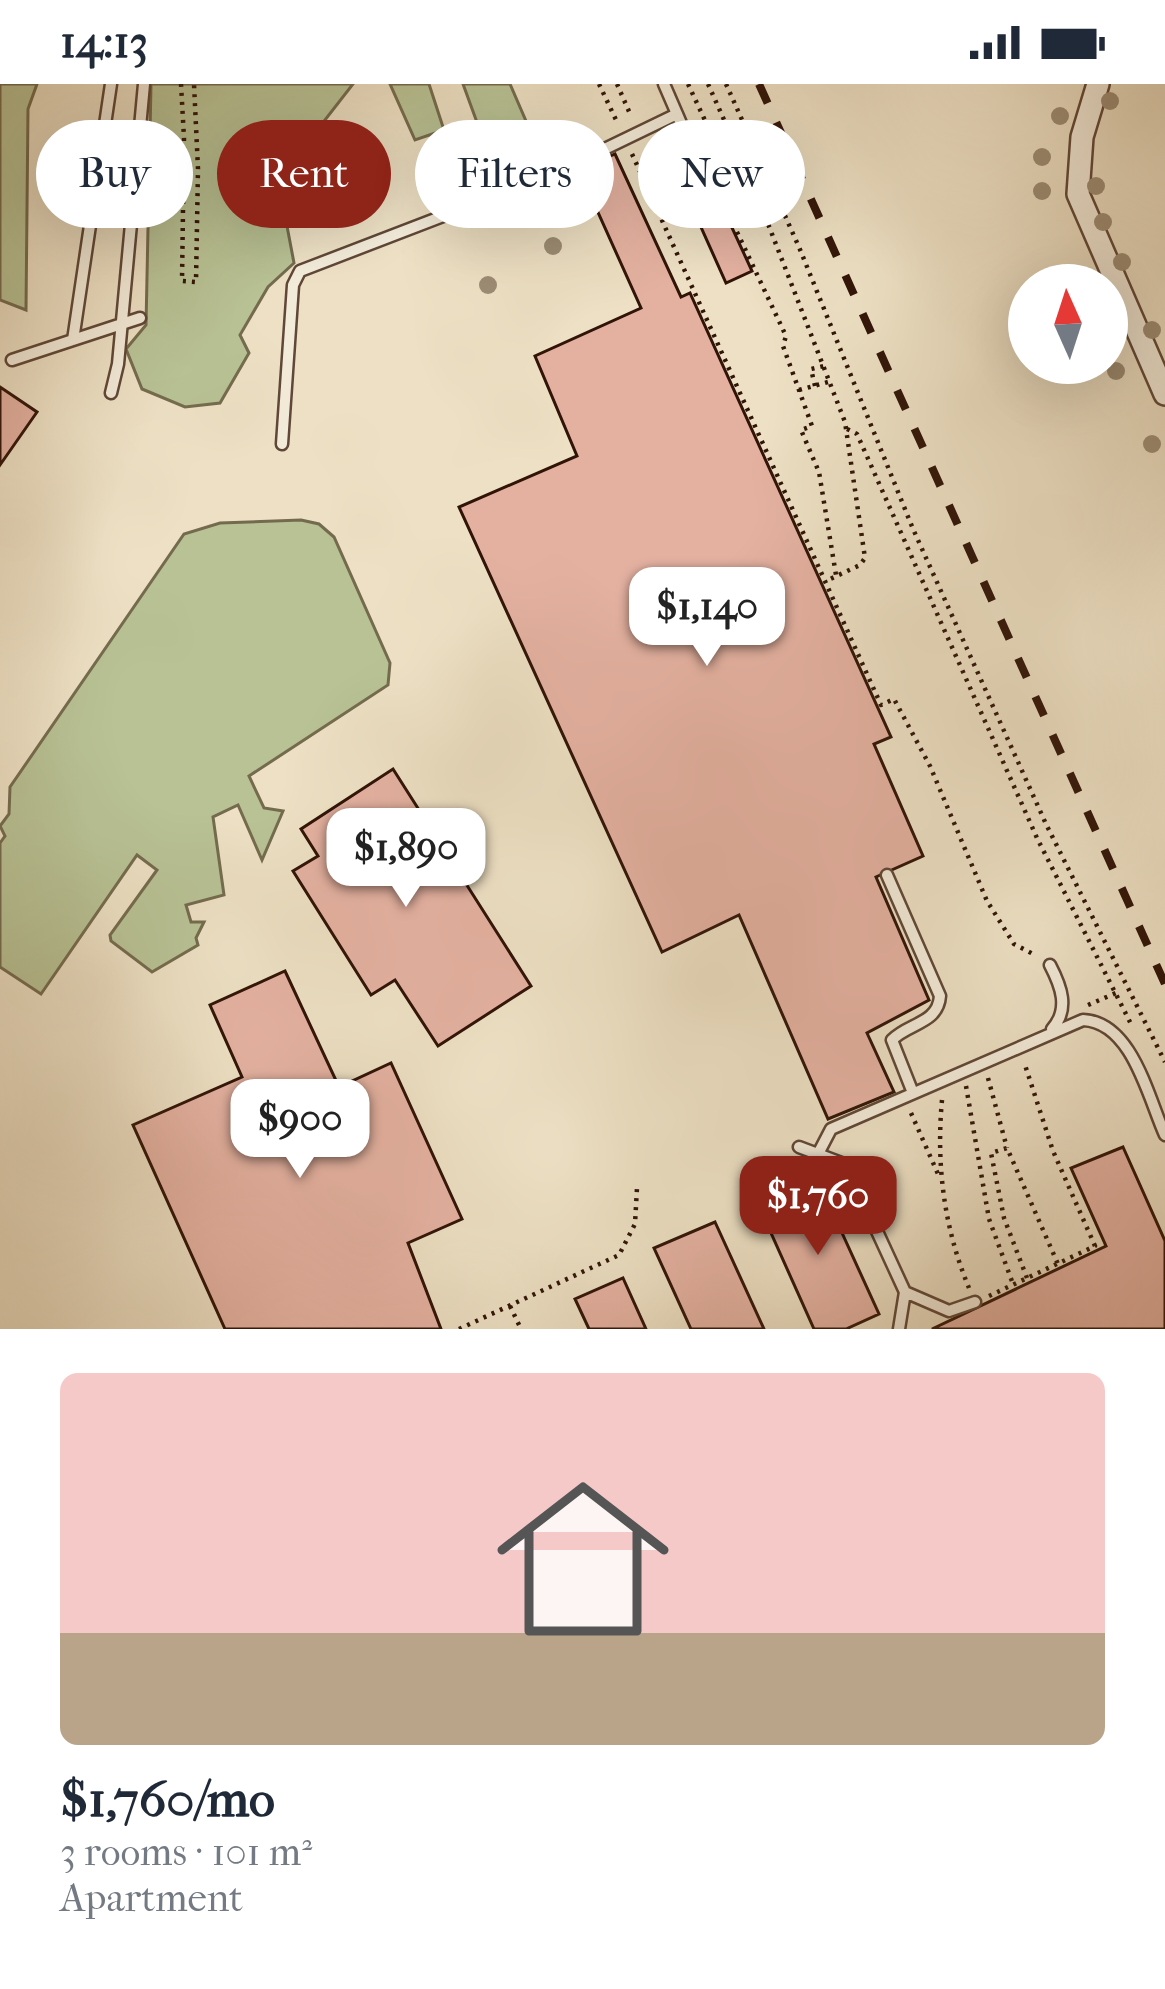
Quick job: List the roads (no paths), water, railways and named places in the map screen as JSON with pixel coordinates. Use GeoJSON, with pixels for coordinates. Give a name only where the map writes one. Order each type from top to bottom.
{"type":"FeatureCollection","features":[{"type":"Feature","properties":{"kind":"street"},"geometry":{"type":"LineString","coordinates":[[1098,84],[1082,137],[1078,194],[1165,394]]}},
{"type":"Feature","properties":{"kind":"lane"},"geometry":{"type":"LineString","coordinates":[[73,340],[111,84]]}},
{"type":"Feature","properties":{"kind":"lane"},"geometry":{"type":"LineString","coordinates":[[112,393],[144,84]]}},
{"type":"Feature","properties":{"kind":"lane"},"geometry":{"type":"LineString","coordinates":[[664,84],[680,120]]}},
{"type":"Feature","properties":{"kind":"lane"},"geometry":{"type":"LineString","coordinates":[[282,444],[293,285],[300,272],[555,173],[677,114]]}},
{"type":"Feature","properties":{"kind":"lane"},"geometry":{"type":"LineString","coordinates":[[12,360],[140,318]]}},
{"type":"Feature","properties":{"kind":"lane"},"geometry":{"type":"LineString","coordinates":[[887,874],[940,996],[940,1007],[932,1017],[892,1040],[908,1095]]}},
{"type":"Feature","properties":{"kind":"lane"},"geometry":{"type":"LineString","coordinates":[[1045,961],[1061,989],[1060,1018],[1050,1032]]}},
{"type":"Feature","properties":{"kind":"lane"},"geometry":{"type":"LineString","coordinates":[[818,1154],[831,1129],[1019,1045],[1088,1020],[1114,1031],[1125,1046],[1165,1135]]}},
{"type":"Feature","properties":{"kind":"lane"},"geometry":{"type":"LineString","coordinates":[[799,1147],[844,1164],[905,1292],[899,1329]]}},
{"type":"Feature","properties":{"kind":"lane"},"geometry":{"type":"LineString","coordinates":[[905,1292],[949,1311],[975,1302]]}},
{"type":"Feature","properties":{"kind":"railway"},"geometry":{"type":"LineString","coordinates":[[759,84],[1165,984]]}}]}
